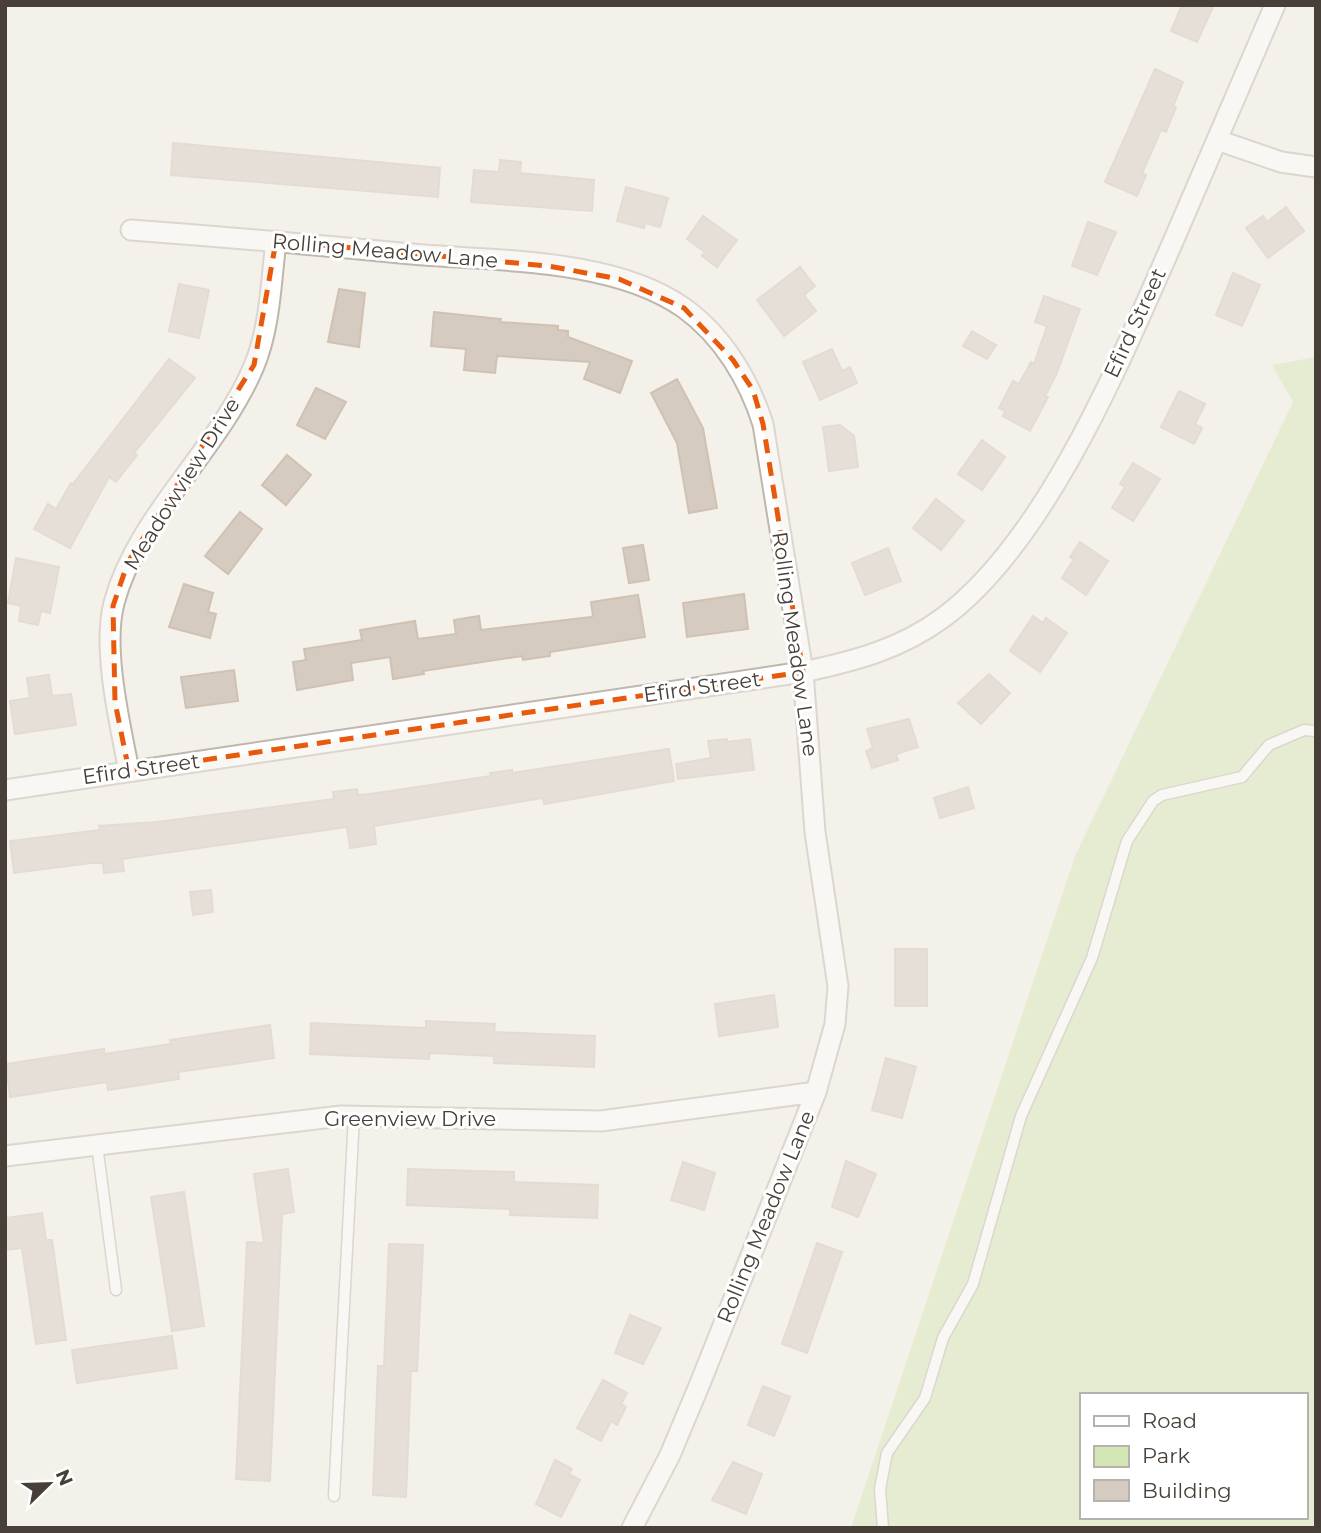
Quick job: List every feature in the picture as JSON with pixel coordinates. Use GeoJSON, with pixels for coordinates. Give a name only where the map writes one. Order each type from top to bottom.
{"type":"FeatureCollection","features":[{"type":"Feature","properties":{"kind":"street","name":"Efird Street"},"geometry":{"type":"LineString","coordinates":[[5,790],[803,672],[885,652],[917,635],[946,615],[972,591],[1019,536],[1076,446],[1139,317],[1275,5]]}},
{"type":"Feature","properties":{"kind":"street"},"geometry":{"type":"LineString","coordinates":[[1217,140],[1281,162],[1316,167]]}},
{"type":"Feature","properties":{"kind":"street","name":"Rolling Meadow Lane"},"geometry":{"type":"LineString","coordinates":[[131,230],[583,271],[619,279],[653,291],[684,308],[710,332],[753,390],[763,425],[803,672],[815,832],[838,986],[835,1024],[816,1093],[696,1394],[670,1455],[632,1528]]}},
{"type":"Feature","properties":{"kind":"street","name":"Meadowview Drive"},"geometry":{"type":"LineString","coordinates":[[129,771],[115,702],[112,659],[114,606],[128,562],[234,404],[254,365],[266,320],[276,242]]}},
{"type":"Feature","properties":{"kind":"street","name":"Greenview Drive"},"geometry":{"type":"LineString","coordinates":[[5,1156],[354,1116],[601,1121],[816,1093]]}},
{"type":"Feature","properties":{"kind":"lane"},"geometry":{"type":"LineString","coordinates":[[883,1528],[880,1489],[887,1453],[925,1398],[943,1338],[973,1284],[1021,1116],[1096,947],[1127,841],[1153,801],[1162,795],[1242,776],[1269,745],[1304,730],[1316,731]]}},
{"type":"Feature","properties":{"kind":"lane"},"geometry":{"type":"LineString","coordinates":[[334,1496],[354,1116]]}},
{"type":"Feature","properties":{"kind":"lane"},"geometry":{"type":"LineString","coordinates":[[97,1145],[116,1290]]}},
{"type":"Feature","properties":{"kind":"highlighted area"},"geometry":{"type":"Polygon","coordinates":[[[276,241],[548,266],[619,279],[684,308],[733,360],[753,390],[763,424],[803,672],[129,771],[115,702],[113,606],[128,562],[254,365],[276,241]]]}},
{"type":"Feature","properties":{"kind":"green space"},"geometry":{"type":"Polygon","coordinates":[[[1316,357],[1316,1528],[851,1528],[1076,854],[1293,402],[1272,365],[1316,357]]]}},
{"type":"Feature","properties":{"kind":"building"},"geometry":{"type":"Polygon","coordinates":[[[1182,5],[1214,5],[1197,42],[1171,31],[1182,5]]]}},
{"type":"Feature","properties":{"kind":"building"},"geometry":{"type":"Polygon","coordinates":[[[1155,69],[1183,82],[1166,132],[1161,130],[1142,173],[1146,175],[1137,196],[1105,182],[1155,69]]]}},
{"type":"Feature","properties":{"kind":"building"},"geometry":{"type":"Polygon","coordinates":[[[173,143],[440,168],[438,197],[171,175],[173,143]]]}},
{"type":"Feature","properties":{"kind":"building"},"geometry":{"type":"Polygon","coordinates":[[[500,160],[521,162],[520,173],[594,180],[592,211],[471,202],[474,170],[499,172],[500,160]]]}},
{"type":"Feature","properties":{"kind":"building"},"geometry":{"type":"Polygon","coordinates":[[[626,187],[668,198],[660,227],[645,223],[644,228],[617,221],[626,187]]]}},
{"type":"Feature","properties":{"kind":"building"},"geometry":{"type":"Polygon","coordinates":[[[1286,207],[1304,231],[1268,258],[1246,228],[1263,216],[1267,222],[1286,207]]]}},
{"type":"Feature","properties":{"kind":"building"},"geometry":{"type":"Polygon","coordinates":[[[703,216],[737,240],[717,267],[702,256],[705,252],[687,239],[703,216]]]}},
{"type":"Feature","properties":{"kind":"building"},"geometry":{"type":"Polygon","coordinates":[[[1088,222],[1116,232],[1097,275],[1072,266],[1088,222]]]}},
{"type":"Feature","properties":{"kind":"building"},"geometry":{"type":"Polygon","coordinates":[[[800,267],[815,286],[804,295],[816,311],[784,336],[757,300],[800,267]]]}},
{"type":"Feature","properties":{"kind":"building"},"geometry":{"type":"Polygon","coordinates":[[[1233,273],[1260,285],[1242,326],[1216,315],[1233,273]]]}},
{"type":"Feature","properties":{"kind":"building"},"geometry":{"type":"Polygon","coordinates":[[[179,284],[209,290],[199,338],[169,331],[179,284]]]}},
{"type":"Feature","properties":{"kind":"building"},"geometry":{"type":"Polygon","coordinates":[[[339,289],[365,293],[359,347],[328,342],[339,289]]]}},
{"type":"Feature","properties":{"kind":"building"},"geometry":{"type":"Polygon","coordinates":[[[1044,296],[1080,309],[1056,375],[1045,396],[1048,397],[1030,431],[1003,416],[1005,411],[999,408],[1013,381],[1019,384],[1031,362],[1034,364],[1047,326],[1035,322],[1044,296]]]}},
{"type":"Feature","properties":{"kind":"building"},"geometry":{"type":"Polygon","coordinates":[[[434,312],[501,319],[500,322],[558,326],[558,330],[568,331],[568,337],[632,361],[620,393],[584,379],[590,362],[497,356],[495,373],[464,370],[466,349],[431,346],[434,312]]]}},
{"type":"Feature","properties":{"kind":"building"},"geometry":{"type":"Polygon","coordinates":[[[972,331],[996,345],[987,359],[963,346],[972,331]]]}},
{"type":"Feature","properties":{"kind":"building"},"geometry":{"type":"Polygon","coordinates":[[[832,349],[842,371],[850,367],[857,383],[820,400],[803,362],[832,349]]]}},
{"type":"Feature","properties":{"kind":"building"},"geometry":{"type":"Polygon","coordinates":[[[169,359],[195,378],[134,453],[137,455],[116,482],[109,477],[70,548],[34,529],[48,504],[56,509],[71,483],[73,484],[169,359]]]}},
{"type":"Feature","properties":{"kind":"building"},"geometry":{"type":"Polygon","coordinates":[[[677,379],[703,428],[717,508],[689,513],[677,443],[651,393],[677,379]]]}},
{"type":"Feature","properties":{"kind":"building"},"geometry":{"type":"Polygon","coordinates":[[[316,388],[346,402],[325,439],[297,425],[316,388]]]}},
{"type":"Feature","properties":{"kind":"building"},"geometry":{"type":"Polygon","coordinates":[[[1179,391],[1205,404],[1195,424],[1202,428],[1194,444],[1161,427],[1179,391]]]}},
{"type":"Feature","properties":{"kind":"building"},"geometry":{"type":"Polygon","coordinates":[[[840,425],[854,436],[858,467],[829,471],[823,427],[840,425]]]}},
{"type":"Feature","properties":{"kind":"building"},"geometry":{"type":"Polygon","coordinates":[[[982,440],[1005,457],[982,490],[958,474],[982,440]]]}},
{"type":"Feature","properties":{"kind":"building"},"geometry":{"type":"Polygon","coordinates":[[[287,455],[311,475],[286,505],[262,485],[287,455]]]}},
{"type":"Feature","properties":{"kind":"building"},"geometry":{"type":"Polygon","coordinates":[[[1133,463],[1160,479],[1133,521],[1112,508],[1125,487],[1120,484],[1133,463]]]}},
{"type":"Feature","properties":{"kind":"building"},"geometry":{"type":"Polygon","coordinates":[[[936,499],[964,521],[941,550],[913,528],[936,499]]]}},
{"type":"Feature","properties":{"kind":"building"},"geometry":{"type":"Polygon","coordinates":[[[240,512],[262,529],[228,574],[205,556],[240,512]]]}},
{"type":"Feature","properties":{"kind":"building"},"geometry":{"type":"Polygon","coordinates":[[[1080,542],[1108,561],[1086,595],[1062,578],[1074,559],[1070,557],[1080,542]]]}},
{"type":"Feature","properties":{"kind":"building"},"geometry":{"type":"Polygon","coordinates":[[[643,545],[649,580],[629,583],[623,548],[643,545]]]}},
{"type":"Feature","properties":{"kind":"building"},"geometry":{"type":"Polygon","coordinates":[[[888,548],[901,581],[865,595],[852,563],[888,548]]]}},
{"type":"Feature","properties":{"kind":"building"},"geometry":{"type":"Polygon","coordinates":[[[16,558],[59,567],[50,613],[41,611],[38,625],[19,621],[21,606],[8,603],[16,558]]]}},
{"type":"Feature","properties":{"kind":"building"},"geometry":{"type":"Polygon","coordinates":[[[184,584],[213,593],[208,612],[216,614],[210,638],[169,627],[184,584]]]}},
{"type":"Feature","properties":{"kind":"building"},"geometry":{"type":"Polygon","coordinates":[[[744,594],[748,629],[687,637],[683,603],[744,594]]]}},
{"type":"Feature","properties":{"kind":"building"},"geometry":{"type":"Polygon","coordinates":[[[638,595],[645,637],[550,652],[550,656],[523,660],[522,656],[423,671],[424,674],[393,679],[390,657],[351,663],[353,680],[297,690],[293,662],[306,660],[304,649],[362,640],[360,630],[415,621],[418,639],[456,634],[454,620],[479,616],[481,630],[591,617],[591,602],[638,595]]]}},
{"type":"Feature","properties":{"kind":"building"},"geometry":{"type":"Polygon","coordinates":[[[1033,616],[1043,623],[1046,618],[1067,633],[1040,672],[1010,651],[1033,616]]]}},
{"type":"Feature","properties":{"kind":"building"},"geometry":{"type":"Polygon","coordinates":[[[234,670],[238,701],[186,708],[181,677],[234,670]]]}},
{"type":"Feature","properties":{"kind":"building"},"geometry":{"type":"Polygon","coordinates":[[[989,674],[1010,693],[981,724],[958,703],[989,674]]]}},
{"type":"Feature","properties":{"kind":"building"},"geometry":{"type":"Polygon","coordinates":[[[49,675],[52,696],[71,694],[76,725],[15,734],[10,701],[30,698],[27,678],[49,675]]]}},
{"type":"Feature","properties":{"kind":"building"},"geometry":{"type":"Polygon","coordinates":[[[909,719],[918,747],[896,754],[898,760],[872,768],[866,751],[873,748],[867,729],[909,719]]]}},
{"type":"Feature","properties":{"kind":"building"},"geometry":{"type":"Polygon","coordinates":[[[727,739],[727,742],[750,739],[754,770],[678,779],[676,764],[711,758],[708,741],[727,739]]]}},
{"type":"Feature","properties":{"kind":"building"},"geometry":{"type":"Polygon","coordinates":[[[669,749],[674,781],[544,804],[543,798],[374,826],[376,844],[350,848],[347,827],[122,859],[124,871],[104,873],[103,863],[91,863],[14,873],[10,841],[100,830],[99,826],[157,822],[334,799],[333,792],[357,789],[358,795],[370,794],[491,776],[490,773],[512,770],[512,773],[669,749]]]}},
{"type":"Feature","properties":{"kind":"building"},"geometry":{"type":"Polygon","coordinates":[[[968,787],[974,808],[940,818],[934,798],[968,787]]]}},
{"type":"Feature","properties":{"kind":"building"},"geometry":{"type":"Polygon","coordinates":[[[211,890],[213,912],[193,915],[190,892],[211,890]]]}},
{"type":"Feature","properties":{"kind":"building"},"geometry":{"type":"Polygon","coordinates":[[[895,949],[927,949],[927,1006],[895,1006],[895,949]]]}},
{"type":"Feature","properties":{"kind":"building"},"geometry":{"type":"Polygon","coordinates":[[[774,995],[778,1027],[719,1036],[715,1004],[774,995]]]}},
{"type":"Feature","properties":{"kind":"building"},"geometry":{"type":"Polygon","coordinates":[[[426,1021],[495,1024],[494,1032],[595,1036],[594,1067],[494,1063],[494,1056],[430,1053],[429,1059],[310,1054],[311,1023],[426,1028],[426,1021]]]}},
{"type":"Feature","properties":{"kind":"building"},"geometry":{"type":"Polygon","coordinates":[[[270,1025],[274,1058],[178,1072],[179,1079],[108,1090],[107,1082],[10,1097],[6,1064],[104,1049],[104,1054],[171,1044],[170,1040],[270,1025]]]}},
{"type":"Feature","properties":{"kind":"building"},"geometry":{"type":"Polygon","coordinates":[[[886,1058],[916,1067],[902,1118],[872,1110],[886,1058]]]}},
{"type":"Feature","properties":{"kind":"building"},"geometry":{"type":"Polygon","coordinates":[[[846,1161],[876,1174],[858,1217],[832,1207],[846,1161]]]}},
{"type":"Feature","properties":{"kind":"building"},"geometry":{"type":"Polygon","coordinates":[[[683,1162],[715,1173],[704,1210],[671,1200],[683,1162]]]}},
{"type":"Feature","properties":{"kind":"building"},"geometry":{"type":"Polygon","coordinates":[[[288,1169],[294,1212],[282,1214],[270,1481],[236,1479],[247,1242],[264,1243],[254,1174],[288,1169]]]}},
{"type":"Feature","properties":{"kind":"building"},"geometry":{"type":"Polygon","coordinates":[[[408,1169],[514,1172],[514,1182],[598,1185],[597,1218],[510,1215],[510,1209],[407,1205],[408,1169]]]}},
{"type":"Feature","properties":{"kind":"building"},"geometry":{"type":"Polygon","coordinates":[[[184,1192],[204,1326],[172,1331],[151,1197],[184,1192]]]}},
{"type":"Feature","properties":{"kind":"building"},"geometry":{"type":"Polygon","coordinates":[[[42,1213],[46,1240],[52,1240],[66,1340],[36,1344],[22,1248],[5,1250],[5,1218],[42,1213]]]}},
{"type":"Feature","properties":{"kind":"building"},"geometry":{"type":"Polygon","coordinates":[[[817,1243],[842,1252],[807,1353],[782,1344],[817,1243]]]}},
{"type":"Feature","properties":{"kind":"building"},"geometry":{"type":"Polygon","coordinates":[[[389,1244],[423,1245],[417,1371],[411,1371],[406,1497],[373,1495],[378,1366],[384,1366],[389,1244]]]}},
{"type":"Feature","properties":{"kind":"building"},"geometry":{"type":"Polygon","coordinates":[[[630,1315],[661,1328],[643,1364],[615,1353],[630,1315]]]}},
{"type":"Feature","properties":{"kind":"building"},"geometry":{"type":"Polygon","coordinates":[[[172,1336],[177,1368],[77,1383],[72,1350],[172,1336]]]}},
{"type":"Feature","properties":{"kind":"building"},"geometry":{"type":"Polygon","coordinates":[[[603,1380],[627,1393],[621,1404],[626,1407],[617,1425],[611,1421],[601,1441],[577,1428],[603,1380]]]}},
{"type":"Feature","properties":{"kind":"building"},"geometry":{"type":"Polygon","coordinates":[[[763,1386],[790,1397],[774,1436],[748,1425],[763,1386]]]}},
{"type":"Feature","properties":{"kind":"building"},"geometry":{"type":"Polygon","coordinates":[[[555,1460],[572,1469],[569,1474],[580,1480],[561,1517],[536,1504],[555,1460]]]}},
{"type":"Feature","properties":{"kind":"building"},"geometry":{"type":"Polygon","coordinates":[[[733,1462],[762,1474],[746,1514],[712,1500],[733,1462]]]}}]}
